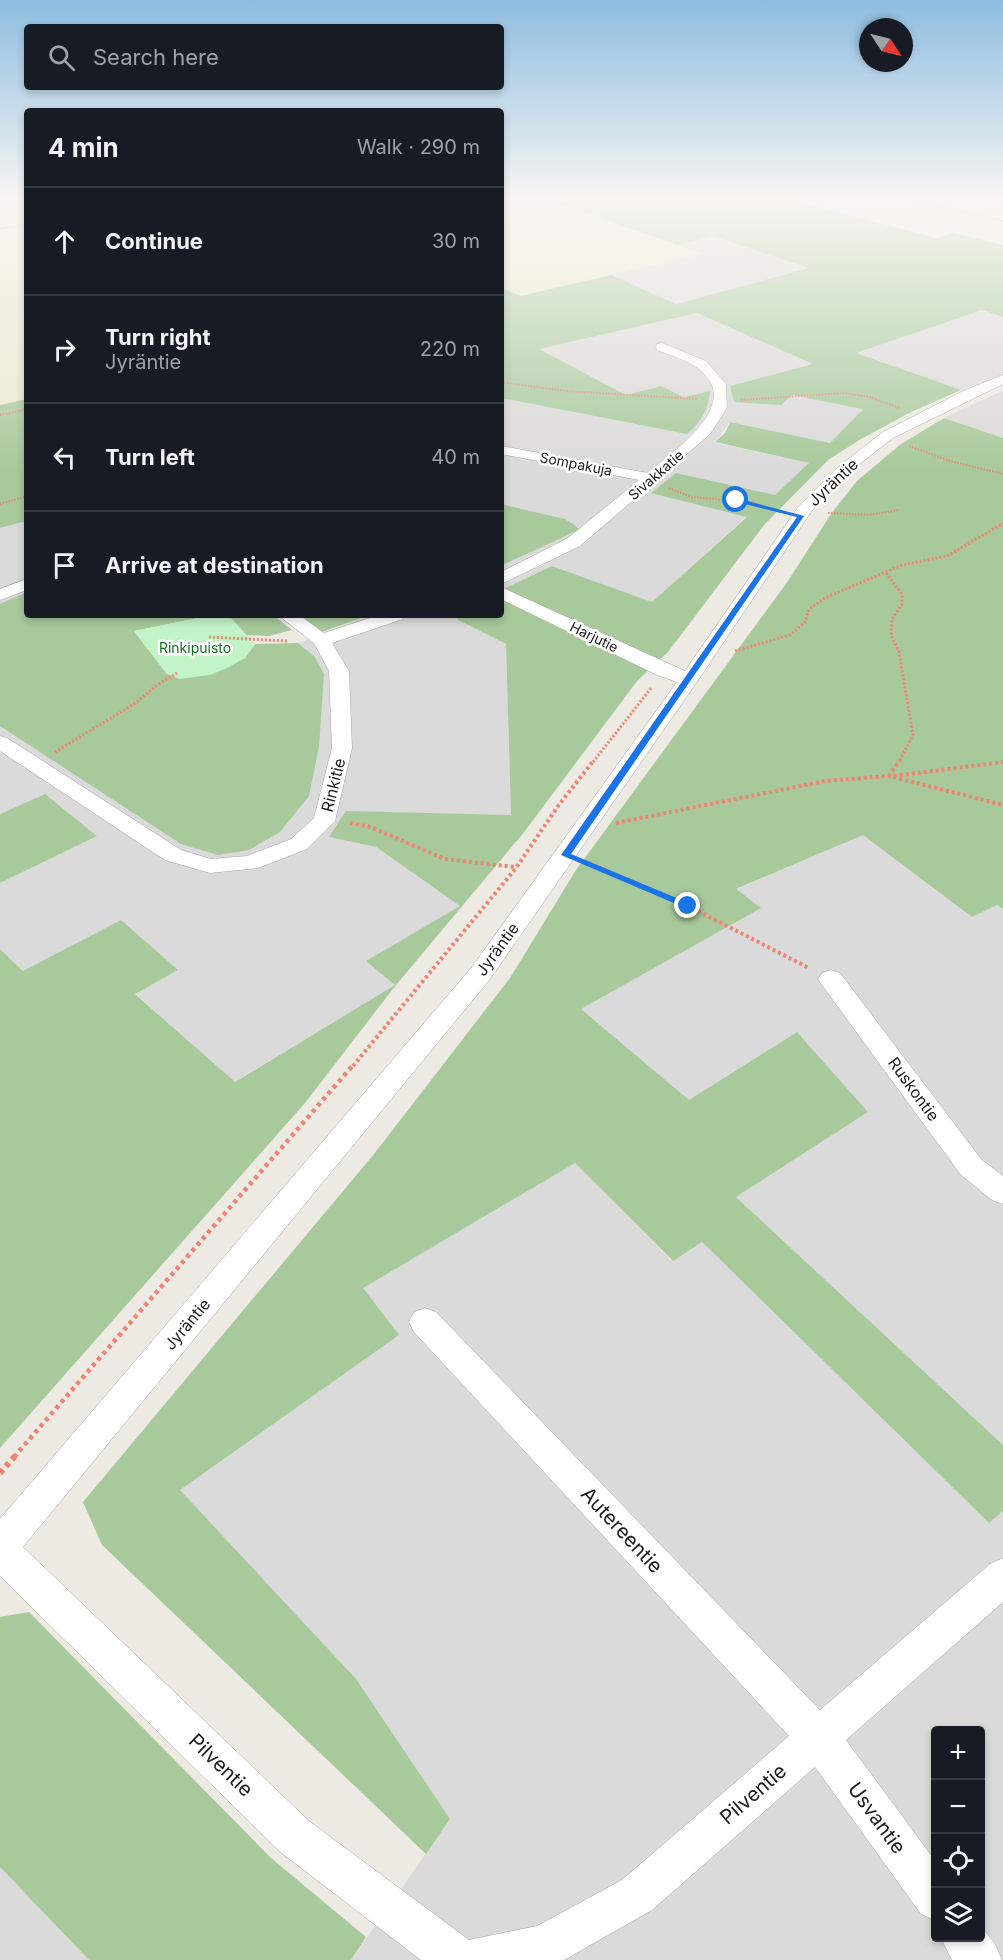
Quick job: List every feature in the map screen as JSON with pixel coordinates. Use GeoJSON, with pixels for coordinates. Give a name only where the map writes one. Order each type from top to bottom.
{"type":"FeatureCollection","features":[{"type":"Feature","properties":{"kind":"street","name":"Sivakkatie"},"geometry":{"type":"LineString","coordinates":[[504,577],[574,542],[703,434],[720,408],[719,384],[701,364],[662,347]]}},
{"type":"Feature","properties":{"kind":"street","name":"Jyräntie"},"geometry":{"type":"LineString","coordinates":[[0,1548],[481,973],[583,831],[802,512],[843,470],[888,435],[968,394],[1003,379]]}},
{"type":"Feature","properties":{"kind":"street","name":"Sompakuja"},"geometry":{"type":"LineString","coordinates":[[504,451],[650,480]]}},
{"type":"Feature","properties":{"kind":"street"},"geometry":{"type":"LineString","coordinates":[[0,595],[24,585]]}},
{"type":"Feature","properties":{"kind":"street","name":"Harjutie"},"geometry":{"type":"LineString","coordinates":[[504,593],[664,671],[695,669]]}},
{"type":"Feature","properties":{"kind":"street","name":"Rinkitie"},"geometry":{"type":"LineString","coordinates":[[0,742],[173,855],[210,866],[250,863],[299,844],[324,821],[342,748],[339,671],[319,639],[291,618]]}},
{"type":"Feature","properties":{"kind":"street"},"geometry":{"type":"LineString","coordinates":[[319,639],[388,618]]}},
{"type":"Feature","properties":{"kind":"street","name":"Ruskontie"},"geometry":{"type":"LineString","coordinates":[[831,979],[971,1167],[1003,1192]]}},
{"type":"Feature","properties":{"kind":"street","name":"Autereentie"},"geometry":{"type":"LineString","coordinates":[[425,1322],[819,1737]]}},
{"type":"Feature","properties":{"kind":"street","name":"Pilventie"},"geometry":{"type":"LineString","coordinates":[[0,1548],[294,1836],[458,1960]]}},
{"type":"Feature","properties":{"kind":"street","name":"Pilventie"},"geometry":{"type":"LineString","coordinates":[[475,1960],[543,1947],[637,1895],[1003,1577]]}},
{"type":"Feature","properties":{"kind":"street","name":"Usvantie"},"geometry":{"type":"LineString","coordinates":[[819,1737],[931,1892]]}},
{"type":"Feature","properties":{"kind":"street"},"geometry":{"type":"LineString","coordinates":[[966,1942],[979,1960]]}},
{"type":"Feature","properties":{"kind":"path"},"geometry":{"type":"LineString","coordinates":[[0,415],[24,410]]}},
{"type":"Feature","properties":{"kind":"path"},"geometry":{"type":"LineString","coordinates":[[888,435],[894,440],[938,457],[1003,475]]}},
{"type":"Feature","properties":{"kind":"path"},"geometry":{"type":"LineString","coordinates":[[650,480],[691,497],[751,502],[802,512],[869,516],[899,510]]}},
{"type":"Feature","properties":{"kind":"path"},"geometry":{"type":"LineString","coordinates":[[0,504],[24,497]]}},
{"type":"Feature","properties":{"kind":"path"},"geometry":{"type":"LineString","coordinates":[[695,669],[790,635],[805,622],[809,609],[825,598],[913,561],[947,556],[1003,523]]}},
{"type":"Feature","properties":{"kind":"path"},"geometry":{"type":"LineString","coordinates":[[886,573],[902,594],[902,604],[892,619],[891,635],[899,651],[913,735],[911,745],[900,756],[889,776]]}},
{"type":"Feature","properties":{"kind":"path"},"geometry":{"type":"LineString","coordinates":[[209,637],[273,641],[319,639]]}},
{"type":"Feature","properties":{"kind":"path"},"geometry":{"type":"LineString","coordinates":[[0,1473],[343,1078],[516,868],[558,806],[664,671]]}},
{"type":"Feature","properties":{"kind":"path"},"geometry":{"type":"LineString","coordinates":[[33,764],[134,704],[156,685],[177,673]]}},
{"type":"Feature","properties":{"kind":"path"},"geometry":{"type":"LineString","coordinates":[[583,831],[825,781],[914,775],[1003,762]]}},
{"type":"Feature","properties":{"kind":"path"},"geometry":{"type":"LineString","coordinates":[[889,776],[1003,805]]}},
{"type":"Feature","properties":{"kind":"path"},"geometry":{"type":"LineString","coordinates":[[324,821],[340,821],[370,827],[445,858],[516,868]]}},
{"type":"Feature","properties":{"kind":"path"},"geometry":{"type":"LineString","coordinates":[[566,855],[688,906],[831,979]]}},
{"type":"Feature","properties":{"kind":"shaded area"},"geometry":{"type":"Polygon","coordinates":[[[643,289],[729,289],[675,304],[643,289]]]}},
{"type":"Feature","properties":{"kind":"shaded area"},"geometry":{"type":"Polygon","coordinates":[[[982,310],[1003,317],[1003,374],[961,390],[855,353],[982,310]]]}},
{"type":"Feature","properties":{"kind":"shaded area"},"geometry":{"type":"Polygon","coordinates":[[[697,313],[814,364],[731,386],[734,402],[792,395],[864,408],[830,443],[730,422],[715,443],[810,463],[775,495],[676,473],[652,493],[747,516],[652,602],[552,566],[504,589],[504,565],[528,554],[565,519],[504,505],[504,399],[687,434],[709,391],[684,397],[661,386],[626,395],[539,349],[697,313]]]}},
{"type":"Feature","properties":{"kind":"shaded area"},"geometry":{"type":"Polygon","coordinates":[[[1003,390],[1003,438],[944,418],[1000,392],[1003,390]]]}},
{"type":"Feature","properties":{"kind":"shaded area"},"geometry":{"type":"Polygon","coordinates":[[[24,522],[24,593],[0,604],[0,528],[24,522]]]}},
{"type":"Feature","properties":{"kind":"shaded area"},"geometry":{"type":"Polygon","coordinates":[[[361,618],[456,618],[506,644],[511,815],[346,812],[329,837],[376,847],[460,906],[367,961],[396,985],[234,1082],[135,993],[178,970],[23,971],[0,949],[0,883],[97,836],[45,794],[0,814],[0,726],[14,734],[314,656],[298,643],[361,618]]]}},
{"type":"Feature","properties":{"kind":"shaded area"},"geometry":{"type":"Polygon","coordinates":[[[863,835],[972,917],[997,905],[1003,909],[1003,1445],[736,1197],[868,1112],[797,1032],[689,1100],[581,1009],[760,908],[735,890],[863,835]]]}},
{"type":"Feature","properties":{"kind":"shaded area"},"geometry":{"type":"Polygon","coordinates":[[[575,1163],[672,1261],[702,1242],[989,1523],[1003,1511],[1003,1960],[351,1960],[450,1819],[180,1490],[399,1335],[362,1288],[575,1163]]]}},
{"type":"Feature","properties":{"kind":"shaded area"},"geometry":{"type":"Polygon","coordinates":[[[0,1867],[89,1960],[0,1960],[0,1867]]]}},
{"type":"Feature","properties":{"kind":"green space"},"geometry":{"type":"Polygon","coordinates":[[[0,289],[24,289],[24,400],[0,405],[0,289]]]}},
{"type":"Feature","properties":{"kind":"green space"},"geometry":{"type":"Polygon","coordinates":[[[504,289],[521,296],[549,289],[643,289],[676,304],[730,289],[1003,289],[1003,317],[982,310],[856,353],[961,390],[911,412],[828,460],[764,525],[668,652],[637,681],[525,831],[396,985],[305,1103],[0,1448],[0,949],[23,971],[121,920],[178,970],[135,994],[235,1082],[395,985],[366,961],[460,906],[376,847],[329,837],[346,811],[511,815],[506,644],[456,618],[504,618],[504,589],[552,566],[652,602],[747,517],[651,493],[676,473],[775,495],[809,463],[715,442],[725,433],[730,422],[830,443],[863,409],[792,395],[781,405],[734,402],[730,386],[813,364],[697,313],[539,349],[626,395],[661,386],[684,397],[710,391],[703,415],[687,434],[504,399],[504,289]]]}},
{"type":"Feature","properties":{"kind":"green space"},"geometry":{"type":"Polygon","coordinates":[[[505,289],[549,289],[521,296],[505,289]]]}},
{"type":"Feature","properties":{"kind":"green space"},"geometry":{"type":"Polygon","coordinates":[[[24,400],[24,522],[0,528],[0,405],[24,400]]]}},
{"type":"Feature","properties":{"kind":"green space"},"geometry":{"type":"Polygon","coordinates":[[[944,418],[1003,438],[1003,909],[997,905],[972,917],[863,835],[736,889],[761,908],[581,1009],[689,1100],[797,1032],[868,1112],[736,1197],[1003,1445],[1003,1511],[989,1523],[702,1242],[673,1261],[575,1163],[363,1288],[399,1335],[180,1490],[356,1679],[450,1819],[426,1854],[102,1545],[83,1502],[374,1154],[510,978],[576,870],[788,581],[831,514],[857,481],[901,444],[944,418]]]}},
{"type":"Feature","properties":{"kind":"green space"},"geometry":{"type":"Polygon","coordinates":[[[504,505],[565,519],[580,529],[504,565],[504,505]]]}},
{"type":"Feature","properties":{"kind":"green space"},"geometry":{"type":"Polygon","coordinates":[[[24,593],[24,618],[198,618],[134,631],[167,674],[245,658],[255,644],[298,643],[314,656],[324,674],[319,747],[309,796],[280,832],[249,850],[218,855],[181,844],[0,726],[0,604],[24,593]]]}},
{"type":"Feature","properties":{"kind":"green space","name":"Rinkipuisto"},"geometry":{"type":"Polygon","coordinates":[[[198,618],[231,618],[255,644],[245,658],[227,668],[210,675],[180,679],[167,674],[134,631],[198,618]]]}},
{"type":"Feature","properties":{"kind":"green space"},"geometry":{"type":"Polygon","coordinates":[[[231,618],[277,618],[292,630],[269,636],[246,635],[231,618]]]}},
{"type":"Feature","properties":{"kind":"green space"},"geometry":{"type":"Polygon","coordinates":[[[304,618],[361,618],[322,632],[304,618]]]}},
{"type":"Feature","properties":{"kind":"green space"},"geometry":{"type":"Polygon","coordinates":[[[45,794],[97,836],[0,883],[0,814],[45,794]]]}},
{"type":"Feature","properties":{"kind":"green space"},"geometry":{"type":"Polygon","coordinates":[[[29,1612],[271,1858],[366,1937],[351,1960],[89,1960],[0,1867],[0,1617],[29,1612]]]}},
{"type":"Feature","properties":{"kind":"route"},"geometry":{"type":"LineString","coordinates":[[688,906],[566,855],[800,516],[736,500]]}}]}
